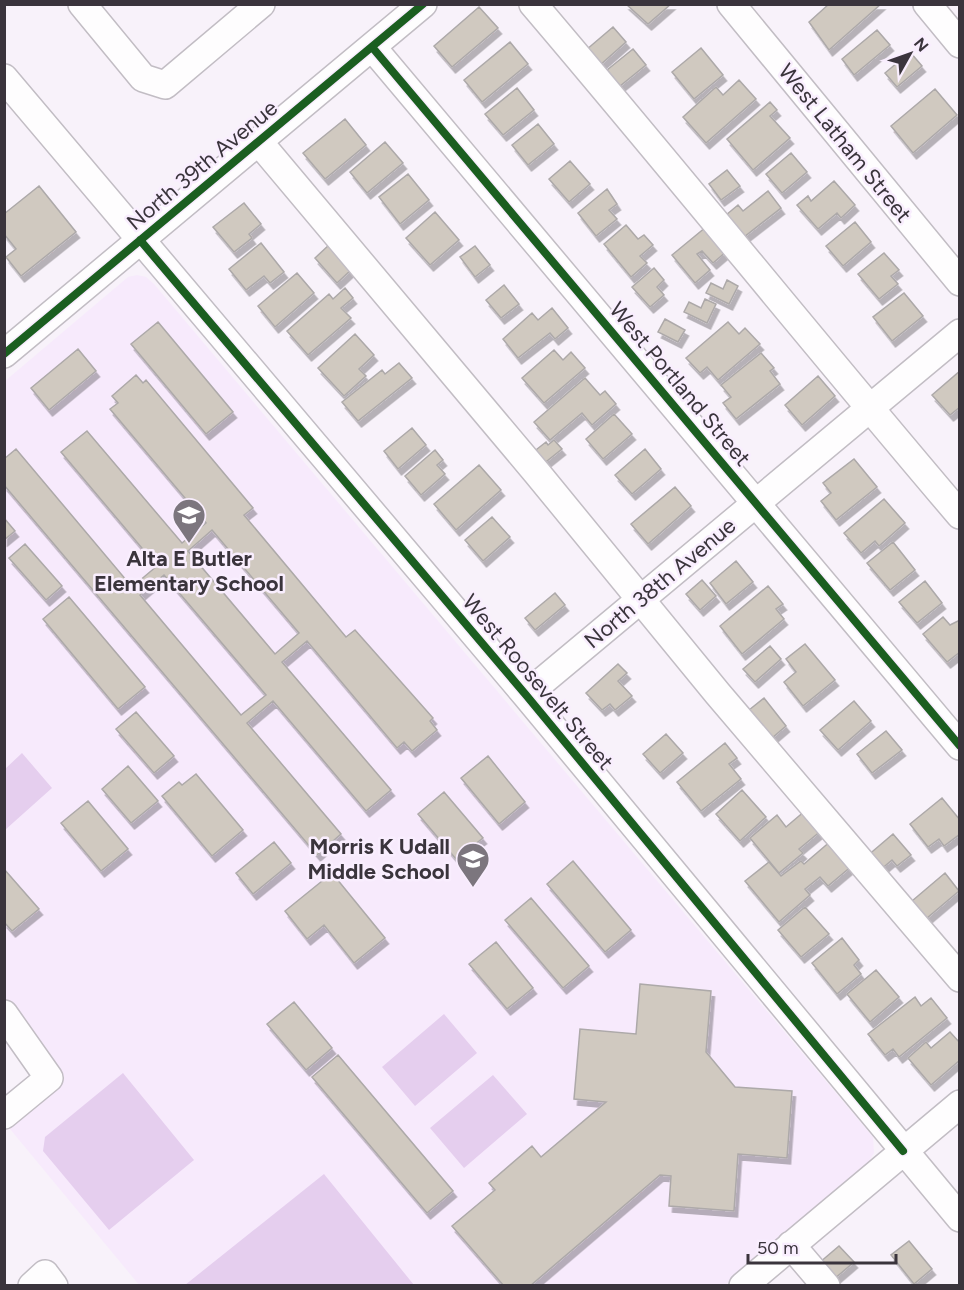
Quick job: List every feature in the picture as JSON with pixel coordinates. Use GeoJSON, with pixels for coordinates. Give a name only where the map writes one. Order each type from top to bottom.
{"type":"FeatureCollection","features":[{"type":"Feature","properties":{"kind":"street"},"geometry":{"type":"LineString","coordinates":[[82,4],[143,78],[165,85],[261,4]]}},
{"type":"Feature","properties":{"kind":"street","name":"North 39th Avenue"},"geometry":{"type":"LineString","coordinates":[[10,339],[140,240],[423,4]]}},
{"type":"Feature","properties":{"kind":"street"},"geometry":{"type":"LineString","coordinates":[[533,4],[672,167],[869,408],[960,515]]}},
{"type":"Feature","properties":{"kind":"street","name":"West Latham Street"},"geometry":{"type":"LineString","coordinates":[[731,4],[960,282]]}},
{"type":"Feature","properties":{"kind":"street"},"geometry":{"type":"LineString","coordinates":[[927,4],[960,44]]}},
{"type":"Feature","properties":{"kind":"street","name":"West Portland Street"},"geometry":{"type":"LineString","coordinates":[[372,47],[960,746]]}},
{"type":"Feature","properties":{"kind":"street","name":"West Roosevelt Street"},"geometry":{"type":"LineString","coordinates":[[4,78],[526,695],[960,1218]]}},
{"type":"Feature","properties":{"kind":"street"},"geometry":{"type":"LineString","coordinates":[[258,141],[718,694],[960,978]]}},
{"type":"Feature","properties":{"kind":"street","name":"North 38th Avenue"},"geometry":{"type":"LineString","coordinates":[[526,695],[960,333]]}},
{"type":"Feature","properties":{"kind":"street"},"geometry":{"type":"LineString","coordinates":[[4,1014],[49,1078],[4,1115]]}},
{"type":"Feature","properties":{"kind":"street"},"geometry":{"type":"LineString","coordinates":[[743,1286],[960,1104]]}},
{"type":"Feature","properties":{"kind":"street"},"geometry":{"type":"LineString","coordinates":[[791,1245],[826,1286]]}},
{"type":"Feature","properties":{"kind":"shaded area"},"geometry":{"type":"Polygon","coordinates":[[[137,275],[146,277],[154,284],[873,1137],[874,1153],[865,1168],[725,1285],[140,1286],[5,1123],[56,1070],[5,1009],[5,381],[128,277],[137,275]]]}},
{"type":"Feature","properties":{"kind":"shaded area"},"geometry":{"type":"Polygon","coordinates":[[[22,753],[52,788],[5,830],[5,769],[22,753]]]}},
{"type":"Feature","properties":{"kind":"shaded area"},"geometry":{"type":"Polygon","coordinates":[[[444,1014],[477,1053],[415,1106],[382,1067],[444,1014]]]}},
{"type":"Feature","properties":{"kind":"shaded area"},"geometry":{"type":"Polygon","coordinates":[[[123,1073],[194,1160],[109,1230],[43,1151],[45,1137],[123,1073]]]}},
{"type":"Feature","properties":{"kind":"shaded area"},"geometry":{"type":"Polygon","coordinates":[[[493,1075],[527,1114],[464,1168],[430,1128],[493,1075]]]}},
{"type":"Feature","properties":{"kind":"shaded area"},"geometry":{"type":"Polygon","coordinates":[[[324,1174],[414,1285],[185,1285],[324,1174]]]}},
{"type":"Feature","properties":{"kind":"building"},"geometry":{"type":"Polygon","coordinates":[[[626,4],[671,4],[648,24],[626,4]]]}},
{"type":"Feature","properties":{"kind":"building"},"geometry":{"type":"Polygon","coordinates":[[[829,4],[881,4],[829,50],[809,22],[829,4]]]}},
{"type":"Feature","properties":{"kind":"building"},"geometry":{"type":"Polygon","coordinates":[[[479,7],[498,28],[452,67],[434,46],[479,7]]]}},
{"type":"Feature","properties":{"kind":"building"},"geometry":{"type":"Polygon","coordinates":[[[613,27],[626,42],[599,66],[586,50],[613,27]]]}},
{"type":"Feature","properties":{"kind":"building"},"geometry":{"type":"Polygon","coordinates":[[[877,30],[890,45],[854,75],[842,59],[877,30]]]}},
{"type":"Feature","properties":{"kind":"building"},"geometry":{"type":"Polygon","coordinates":[[[510,42],[528,64],[482,102],[464,80],[510,42]]]}},
{"type":"Feature","properties":{"kind":"building"},"geometry":{"type":"Polygon","coordinates":[[[701,48],[723,75],[694,99],[672,72],[701,48]]]}},
{"type":"Feature","properties":{"kind":"building"},"geometry":{"type":"Polygon","coordinates":[[[633,49],[646,65],[620,86],[607,70],[633,49]]]}},
{"type":"Feature","properties":{"kind":"building"},"geometry":{"type":"Polygon","coordinates":[[[910,52],[922,66],[897,87],[885,73],[910,52]]]}},
{"type":"Feature","properties":{"kind":"building"},"geometry":{"type":"Polygon","coordinates":[[[739,80],[756,99],[706,143],[683,117],[716,87],[723,95],[739,80]]]}},
{"type":"Feature","properties":{"kind":"building"},"geometry":{"type":"Polygon","coordinates":[[[517,88],[534,110],[503,135],[485,114],[517,88]]]}},
{"type":"Feature","properties":{"kind":"building"},"geometry":{"type":"Polygon","coordinates":[[[935,89],[957,115],[913,153],[891,126],[935,89]]]}},
{"type":"Feature","properties":{"kind":"building"},"geometry":{"type":"Polygon","coordinates":[[[770,102],[777,110],[770,116],[790,138],[753,170],[727,139],[770,102]]]}},
{"type":"Feature","properties":{"kind":"building"},"geometry":{"type":"Polygon","coordinates":[[[345,119],[366,145],[325,179],[303,153],[345,119]]]}},
{"type":"Feature","properties":{"kind":"building"},"geometry":{"type":"Polygon","coordinates":[[[538,124],[554,144],[528,165],[512,145],[538,124]]]}},
{"type":"Feature","properties":{"kind":"building"},"geometry":{"type":"Polygon","coordinates":[[[385,142],[403,163],[367,193],[350,172],[385,142]]]}},
{"type":"Feature","properties":{"kind":"building"},"geometry":{"type":"Polygon","coordinates":[[[791,153],[807,172],[782,193],[766,174],[791,153]]]}},
{"type":"Feature","properties":{"kind":"building"},"geometry":{"type":"Polygon","coordinates":[[[570,161],[590,184],[569,202],[549,179],[570,161]]]}},
{"type":"Feature","properties":{"kind":"building"},"geometry":{"type":"Polygon","coordinates":[[[727,170],[740,186],[721,200],[709,184],[727,170]]]}},
{"type":"Feature","properties":{"kind":"building"},"geometry":{"type":"Polygon","coordinates":[[[408,174],[429,200],[400,224],[379,197],[408,174]]]}},
{"type":"Feature","properties":{"kind":"building"},"geometry":{"type":"Polygon","coordinates":[[[834,181],[855,205],[841,218],[837,213],[818,229],[797,205],[808,196],[811,201],[834,181]]]}},
{"type":"Feature","properties":{"kind":"building"},"geometry":{"type":"Polygon","coordinates":[[[39,186],[76,232],[21,276],[6,257],[16,249],[4,234],[4,214],[39,186]]]}},
{"type":"Feature","properties":{"kind":"building"},"geometry":{"type":"Polygon","coordinates":[[[607,189],[617,204],[609,210],[617,219],[596,236],[578,213],[607,189]]]}},
{"type":"Feature","properties":{"kind":"building"},"geometry":{"type":"Polygon","coordinates":[[[768,191],[781,208],[744,237],[726,215],[738,205],[743,211],[768,191]]]}},
{"type":"Feature","properties":{"kind":"building"},"geometry":{"type":"Polygon","coordinates":[[[244,203],[261,224],[249,234],[252,238],[234,252],[213,227],[244,203]]]}},
{"type":"Feature","properties":{"kind":"building"},"geometry":{"type":"Polygon","coordinates":[[[435,212],[459,240],[430,265],[406,238],[435,212]]]}},
{"type":"Feature","properties":{"kind":"building"},"geometry":{"type":"Polygon","coordinates":[[[855,222],[871,242],[843,266],[826,246],[855,222]]]}},
{"type":"Feature","properties":{"kind":"building"},"geometry":{"type":"Polygon","coordinates":[[[626,225],[638,239],[644,235],[653,245],[640,256],[647,263],[631,277],[604,244],[626,225]]]}},
{"type":"Feature","properties":{"kind":"building"},"geometry":{"type":"Polygon","coordinates":[[[706,227],[727,251],[713,263],[702,251],[697,254],[710,270],[695,283],[672,255],[706,227]]]}},
{"type":"Feature","properties":{"kind":"building"},"geometry":{"type":"Polygon","coordinates":[[[261,243],[284,272],[270,283],[264,276],[246,290],[229,269],[261,243]]]}},
{"type":"Feature","properties":{"kind":"building"},"geometry":{"type":"Polygon","coordinates":[[[330,244],[352,269],[337,283],[315,258],[330,244]]]}},
{"type":"Feature","properties":{"kind":"building"},"geometry":{"type":"Polygon","coordinates":[[[475,246],[490,265],[475,277],[460,257],[475,246]]]}},
{"type":"Feature","properties":{"kind":"building"},"geometry":{"type":"Polygon","coordinates":[[[884,253],[899,270],[891,276],[898,284],[879,299],[858,274],[884,253]]]}},
{"type":"Feature","properties":{"kind":"building"},"geometry":{"type":"Polygon","coordinates":[[[654,268],[664,280],[657,287],[664,295],[650,307],[632,287],[654,268]]]}},
{"type":"Feature","properties":{"kind":"building"},"geometry":{"type":"Polygon","coordinates":[[[297,273],[314,293],[275,327],[258,306],[297,273]]]}},
{"type":"Feature","properties":{"kind":"building"},"geometry":{"type":"Polygon","coordinates":[[[727,280],[738,286],[729,304],[706,293],[711,283],[723,289],[727,280]]]}},
{"type":"Feature","properties":{"kind":"building"},"geometry":{"type":"Polygon","coordinates":[[[504,285],[519,304],[501,318],[486,300],[504,285]]]}},
{"type":"Feature","properties":{"kind":"building"},"geometry":{"type":"Polygon","coordinates":[[[345,288],[353,298],[341,308],[351,318],[308,355],[287,331],[329,294],[333,299],[345,288]]]}},
{"type":"Feature","properties":{"kind":"building"},"geometry":{"type":"Polygon","coordinates":[[[904,293],[923,316],[892,341],[873,317],[904,293]]]}},
{"type":"Feature","properties":{"kind":"building"},"geometry":{"type":"Polygon","coordinates":[[[705,299],[716,304],[707,323],[684,312],[689,302],[701,308],[705,299]]]}},
{"type":"Feature","properties":{"kind":"building"},"geometry":{"type":"Polygon","coordinates":[[[552,308],[568,328],[555,339],[550,333],[518,358],[503,339],[532,313],[538,320],[552,308]]]}},
{"type":"Feature","properties":{"kind":"building"},"geometry":{"type":"Polygon","coordinates":[[[665,319],[685,330],[678,342],[658,332],[665,319]]]}},
{"type":"Feature","properties":{"kind":"building"},"geometry":{"type":"Polygon","coordinates":[[[158,322],[233,412],[206,434],[131,344],[158,322]]]}},
{"type":"Feature","properties":{"kind":"building"},"geometry":{"type":"Polygon","coordinates":[[[728,322],[739,334],[745,328],[760,344],[718,380],[707,367],[700,373],[686,358],[728,322]]]}},
{"type":"Feature","properties":{"kind":"building"},"geometry":{"type":"Polygon","coordinates":[[[355,334],[374,355],[359,369],[366,376],[344,396],[318,368],[355,334]]]}},
{"type":"Feature","properties":{"kind":"building"},"geometry":{"type":"Polygon","coordinates":[[[78,349],[96,371],[49,410],[31,388],[78,349]]]}},
{"type":"Feature","properties":{"kind":"building"},"geometry":{"type":"Polygon","coordinates":[[[554,350],[563,360],[571,352],[585,368],[544,403],[522,378],[554,350]]]}},
{"type":"Feature","properties":{"kind":"building"},"geometry":{"type":"Polygon","coordinates":[[[761,353],[774,368],[770,371],[780,384],[736,419],[723,403],[731,397],[721,385],[761,353]]]}},
{"type":"Feature","properties":{"kind":"building"},"geometry":{"type":"Polygon","coordinates":[[[399,363],[412,378],[358,421],[342,402],[382,370],[385,374],[399,363]]]}},
{"type":"Feature","properties":{"kind":"building"},"geometry":{"type":"Polygon","coordinates":[[[960,371],[960,407],[950,415],[932,395],[960,371]]]}},
{"type":"Feature","properties":{"kind":"building"},"geometry":{"type":"Polygon","coordinates":[[[136,375],[143,383],[146,380],[253,508],[244,515],[346,637],[355,630],[433,718],[430,721],[437,730],[412,751],[404,742],[397,748],[307,641],[282,662],[391,790],[366,811],[273,701],[247,723],[341,834],[317,855],[4,485],[4,459],[16,449],[132,587],[157,566],[61,452],[87,431],[182,543],[206,523],[110,409],[118,403],[112,396],[136,375]],[[212,530],[188,551],[275,654],[299,633],[212,530]],[[164,575],[140,595],[241,715],[266,695],[164,575]]]}},
{"type":"Feature","properties":{"kind":"building"},"geometry":{"type":"Polygon","coordinates":[[[818,376],[835,396],[802,425],[785,405],[818,376]]]}},
{"type":"Feature","properties":{"kind":"building"},"geometry":{"type":"Polygon","coordinates":[[[585,378],[600,395],[605,391],[616,404],[592,425],[582,413],[550,440],[534,422],[585,378]]]}},
{"type":"Feature","properties":{"kind":"building"},"geometry":{"type":"Polygon","coordinates":[[[614,414],[632,434],[603,459],[586,439],[614,414]]]}},
{"type":"Feature","properties":{"kind":"building"},"geometry":{"type":"Polygon","coordinates":[[[412,428],[426,445],[398,469],[384,451],[412,428]]]}},
{"type":"Feature","properties":{"kind":"building"},"geometry":{"type":"Polygon","coordinates":[[[554,440],[562,449],[542,465],[532,453],[546,442],[548,445],[554,440]]]}},
{"type":"Feature","properties":{"kind":"building"},"geometry":{"type":"Polygon","coordinates":[[[645,449],[661,469],[632,494],[615,475],[645,449]]]}},
{"type":"Feature","properties":{"kind":"building"},"geometry":{"type":"Polygon","coordinates":[[[435,450],[443,460],[437,465],[445,474],[421,495],[405,476],[435,450]]]}},
{"type":"Feature","properties":{"kind":"building"},"geometry":{"type":"Polygon","coordinates":[[[854,459],[877,487],[836,520],[821,501],[831,493],[823,483],[854,459]]]}},
{"type":"Feature","properties":{"kind":"building"},"geometry":{"type":"Polygon","coordinates":[[[479,465],[501,490],[456,530],[434,504],[479,465]]]}},
{"type":"Feature","properties":{"kind":"building"},"geometry":{"type":"Polygon","coordinates":[[[675,487],[691,506],[648,544],[631,524],[675,487]]]}},
{"type":"Feature","properties":{"kind":"building"},"geometry":{"type":"Polygon","coordinates":[[[884,499],[905,523],[879,546],[875,541],[861,553],[844,533],[884,499]]]}},
{"type":"Feature","properties":{"kind":"building"},"geometry":{"type":"Polygon","coordinates":[[[492,517],[510,537],[483,561],[465,540],[492,517]]]}},
{"type":"Feature","properties":{"kind":"building"},"geometry":{"type":"Polygon","coordinates":[[[4,518],[15,531],[4,540],[4,518]]]}},
{"type":"Feature","properties":{"kind":"building"},"geometry":{"type":"Polygon","coordinates":[[[893,542],[915,570],[890,590],[867,563],[893,542]]]}},
{"type":"Feature","properties":{"kind":"building"},"geometry":{"type":"Polygon","coordinates":[[[25,544],[62,586],[46,600],[9,558],[25,544]]]}},
{"type":"Feature","properties":{"kind":"building"},"geometry":{"type":"Polygon","coordinates":[[[736,561],[753,582],[726,604],[710,583],[736,561]]]}},
{"type":"Feature","properties":{"kind":"building"},"geometry":{"type":"Polygon","coordinates":[[[702,580],[716,596],[700,610],[686,594],[702,580]]]}},
{"type":"Feature","properties":{"kind":"building"},"geometry":{"type":"Polygon","coordinates":[[[925,581],[942,603],[917,623],[899,602],[925,581]]]}},
{"type":"Feature","properties":{"kind":"building"},"geometry":{"type":"Polygon","coordinates":[[[768,586],[783,604],[776,609],[784,619],[742,654],[720,626],[768,586]]]}},
{"type":"Feature","properties":{"kind":"building"},"geometry":{"type":"Polygon","coordinates":[[[555,593],[565,605],[535,630],[525,618],[555,593]]]}},
{"type":"Feature","properties":{"kind":"building"},"geometry":{"type":"Polygon","coordinates":[[[69,597],[145,687],[118,709],[43,619],[69,597]]]}},
{"type":"Feature","properties":{"kind":"building"},"geometry":{"type":"Polygon","coordinates":[[[943,617],[950,625],[960,620],[960,652],[947,662],[923,634],[943,617]]]}},
{"type":"Feature","properties":{"kind":"building"},"geometry":{"type":"Polygon","coordinates":[[[805,644],[835,680],[803,706],[784,682],[796,672],[786,659],[805,644]]]}},
{"type":"Feature","properties":{"kind":"building"},"geometry":{"type":"Polygon","coordinates":[[[770,646],[781,659],[755,682],[743,669],[770,646]]]}},
{"type":"Feature","properties":{"kind":"building"},"geometry":{"type":"Polygon","coordinates":[[[618,664],[627,673],[618,681],[632,696],[615,710],[610,704],[602,710],[586,693],[618,664]]]}},
{"type":"Feature","properties":{"kind":"building"},"geometry":{"type":"Polygon","coordinates":[[[764,698],[786,726],[772,738],[749,710],[764,698]]]}},
{"type":"Feature","properties":{"kind":"building"},"geometry":{"type":"Polygon","coordinates":[[[854,701],[871,721],[838,750],[820,730],[854,701]]]}},
{"type":"Feature","properties":{"kind":"building"},"geometry":{"type":"Polygon","coordinates":[[[136,712],[174,756],[154,773],[116,729],[136,712]]]}},
{"type":"Feature","properties":{"kind":"building"},"geometry":{"type":"Polygon","coordinates":[[[886,731],[902,750],[872,773],[857,754],[886,731]]]}},
{"type":"Feature","properties":{"kind":"building"},"geometry":{"type":"Polygon","coordinates":[[[666,734],[683,753],[660,773],[643,754],[666,734]]]}},
{"type":"Feature","properties":{"kind":"building"},"geometry":{"type":"Polygon","coordinates":[[[725,743],[737,758],[729,764],[741,779],[701,811],[677,782],[725,743]]]}},
{"type":"Feature","properties":{"kind":"building"},"geometry":{"type":"Polygon","coordinates":[[[488,756],[525,802],[499,824],[461,778],[488,756]]]}},
{"type":"Feature","properties":{"kind":"building"},"geometry":{"type":"Polygon","coordinates":[[[128,766],[158,801],[131,823],[102,789],[128,766]]]}},
{"type":"Feature","properties":{"kind":"building"},"geometry":{"type":"Polygon","coordinates":[[[196,774],[243,830],[212,856],[162,796],[179,782],[182,785],[196,774]]]}},
{"type":"Feature","properties":{"kind":"building"},"geometry":{"type":"Polygon","coordinates":[[[742,790],[766,817],[740,841],[716,814],[742,790]]]}},
{"type":"Feature","properties":{"kind":"building"},"geometry":{"type":"Polygon","coordinates":[[[444,792],[483,838],[456,859],[418,814],[444,792]]]}},
{"type":"Feature","properties":{"kind":"building"},"geometry":{"type":"Polygon","coordinates":[[[942,798],[960,820],[960,834],[944,846],[939,839],[928,847],[910,824],[942,798]]]}},
{"type":"Feature","properties":{"kind":"building"},"geometry":{"type":"Polygon","coordinates":[[[88,801],[128,849],[101,871],[61,823],[88,801]]]}},
{"type":"Feature","properties":{"kind":"building"},"geometry":{"type":"Polygon","coordinates":[[[806,810],[822,830],[799,849],[803,853],[779,873],[750,838],[777,815],[786,827],[806,810]]]}},
{"type":"Feature","properties":{"kind":"building"},"geometry":{"type":"Polygon","coordinates":[[[893,834],[911,855],[897,866],[892,860],[879,871],[866,857],[893,834]]]}},
{"type":"Feature","properties":{"kind":"building"},"geometry":{"type":"Polygon","coordinates":[[[832,840],[853,865],[828,886],[820,877],[805,889],[810,895],[779,922],[745,881],[769,862],[781,876],[801,861],[804,864],[832,840]]]}},
{"type":"Feature","properties":{"kind":"building"},"geometry":{"type":"Polygon","coordinates":[[[274,842],[291,863],[253,894],[236,873],[274,842]]]}},
{"type":"Feature","properties":{"kind":"building"},"geometry":{"type":"Polygon","coordinates":[[[573,861],[631,930],[605,952],[547,884],[573,861]]]}},
{"type":"Feature","properties":{"kind":"building"},"geometry":{"type":"Polygon","coordinates":[[[4,869],[39,909],[12,931],[4,922],[4,869]]]}},
{"type":"Feature","properties":{"kind":"building"},"geometry":{"type":"Polygon","coordinates":[[[332,873],[385,938],[354,963],[324,925],[307,939],[285,911],[332,873]]]}},
{"type":"Feature","properties":{"kind":"building"},"geometry":{"type":"Polygon","coordinates":[[[945,873],[959,891],[927,918],[912,901],[945,873]]]}},
{"type":"Feature","properties":{"kind":"building"},"geometry":{"type":"Polygon","coordinates":[[[531,898],[589,966],[563,988],[505,920],[531,898]]]}},
{"type":"Feature","properties":{"kind":"building"},"geometry":{"type":"Polygon","coordinates":[[[805,907],[829,934],[801,957],[778,930],[805,907]]]}},
{"type":"Feature","properties":{"kind":"building"},"geometry":{"type":"Polygon","coordinates":[[[842,938],[859,960],[854,965],[861,974],[837,994],[812,963],[842,938]]]}},
{"type":"Feature","properties":{"kind":"building"},"geometry":{"type":"Polygon","coordinates":[[[496,942],[533,988],[507,1009],[469,964],[496,942]]]}},
{"type":"Feature","properties":{"kind":"building"},"geometry":{"type":"Polygon","coordinates":[[[876,970],[899,997],[870,1022],[847,994],[876,970]]]}},
{"type":"Feature","properties":{"kind":"building"},"geometry":{"type":"Polygon","coordinates":[[[640,984],[711,991],[706,1052],[735,1087],[792,1091],[787,1158],[738,1154],[734,1211],[669,1206],[671,1176],[660,1175],[530,1286],[504,1286],[452,1226],[495,1190],[489,1183],[532,1146],[541,1157],[606,1102],[574,1099],[580,1029],[636,1034],[640,984]]]}},
{"type":"Feature","properties":{"kind":"building"},"geometry":{"type":"Polygon","coordinates":[[[915,997],[921,1006],[931,998],[947,1018],[899,1057],[893,1049],[885,1055],[868,1034],[915,997]]]}},
{"type":"Feature","properties":{"kind":"building"},"geometry":{"type":"Polygon","coordinates":[[[294,1002],[332,1048],[306,1070],[267,1024],[294,1002]]]}},
{"type":"Feature","properties":{"kind":"building"},"geometry":{"type":"Polygon","coordinates":[[[950,1032],[960,1043],[960,1060],[931,1085],[908,1058],[926,1042],[931,1048],[950,1032]]]}},
{"type":"Feature","properties":{"kind":"building"},"geometry":{"type":"Polygon","coordinates":[[[338,1055],[453,1191],[427,1213],[312,1077],[338,1055]]]}},
{"type":"Feature","properties":{"kind":"building"},"geometry":{"type":"Polygon","coordinates":[[[909,1241],[932,1269],[914,1284],[891,1255],[909,1241]]]}},
{"type":"Feature","properties":{"kind":"building"},"geometry":{"type":"Polygon","coordinates":[[[839,1246],[854,1262],[833,1280],[819,1263],[839,1246]]]}},
{"type":"Feature","properties":{"kind":"cycle path"},"geometry":{"type":"LineString","coordinates":[[4,354],[423,4]]}},
{"type":"Feature","properties":{"kind":"cycle path"},"geometry":{"type":"LineString","coordinates":[[372,47],[960,746]]}},
{"type":"Feature","properties":{"kind":"cycle path"},"geometry":{"type":"LineString","coordinates":[[140,240],[526,695],[903,1151]]}},
{"type":"Feature","properties":{"kind":"place","name":"Alta E Butler Elementary School"},"geometry":{"type":"Point","coordinates":[189,544]}},
{"type":"Feature","properties":{"kind":"place","name":"Morris K Udall Middle School"},"geometry":{"type":"Point","coordinates":[473,888]}}]}
